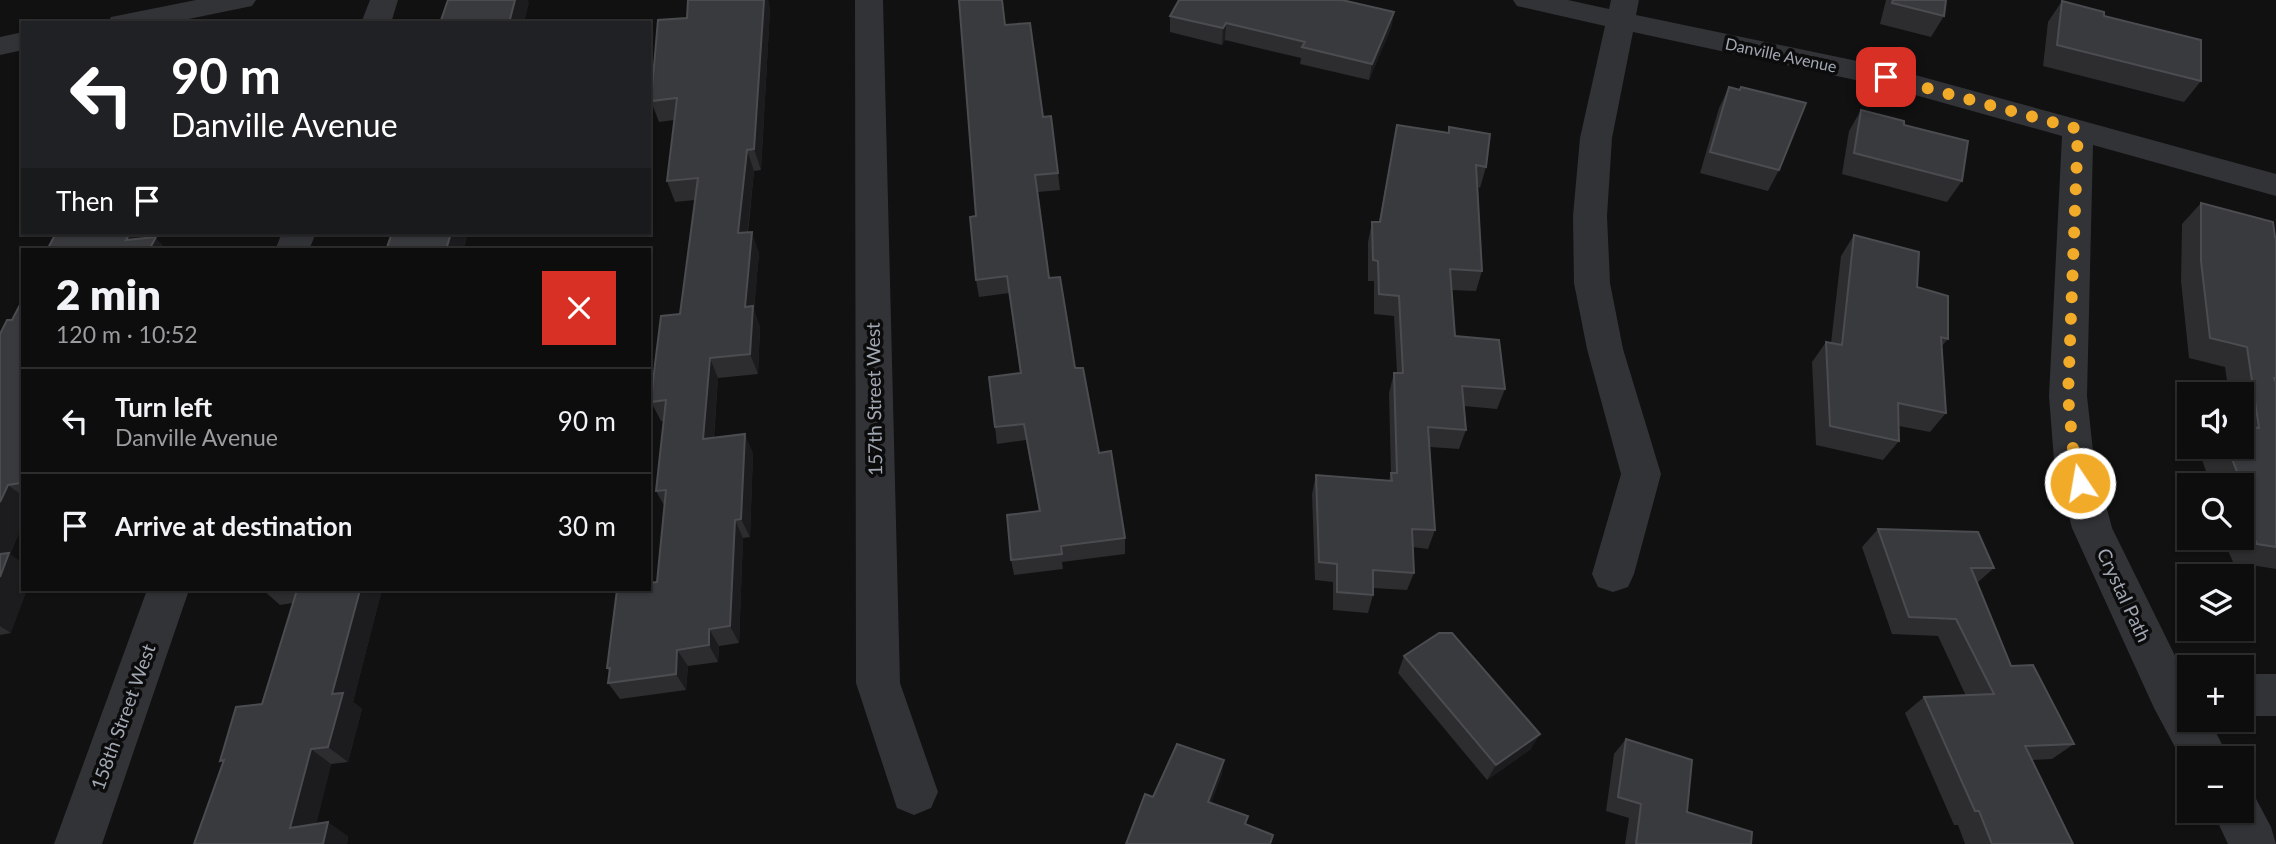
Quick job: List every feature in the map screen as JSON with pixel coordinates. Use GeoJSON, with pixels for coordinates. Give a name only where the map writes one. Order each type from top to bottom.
{"type":"FeatureCollection","features":[{"type":"Feature","properties":{"kind":"street"},"geometry":{"type":"LineString","coordinates":[[132,21],[242,0]]}},
{"type":"Feature","properties":{"kind":"street"},"geometry":{"type":"LineString","coordinates":[[377,21],[384,0]]}},
{"type":"Feature","properties":{"kind":"street","name":"157th Street West"},"geometry":{"type":"LineString","coordinates":[[869,0],[878,683],[914,792]]}},
{"type":"Feature","properties":{"kind":"street","name":"Danville Avenue"},"geometry":{"type":"LineString","coordinates":[[1527,0],[1623,10],[1886,77],[2276,185]]}},
{"type":"Feature","properties":{"kind":"street"},"geometry":{"type":"LineString","coordinates":[[1613,574],[1641,474],[1602,336],[1592,284],[1590,216],[1596,138],[1623,10]]}},
{"type":"Feature","properties":{"kind":"street"},"geometry":{"type":"LineString","coordinates":[[0,46],[21,41]]}},
{"type":"Feature","properties":{"kind":"street","name":"Crystal Path"},"geometry":{"type":"LineString","coordinates":[[2078,129],[2068,396],[2074,460],[2092,528],[2177,688]]}},
{"type":"Feature","properties":{"kind":"street","name":"158th Street West"},"geometry":{"type":"LineString","coordinates":[[78,844],[168,591]]}},
{"type":"Feature","properties":{"kind":"street"},"geometry":{"type":"LineString","coordinates":[[2254,695],[2276,695]]}},
{"type":"Feature","properties":{"kind":"street"},"geometry":{"type":"LineString","coordinates":[[2243,823],[2255,844]]}},
{"type":"Feature","properties":{"kind":"building"},"geometry":{"type":"Polygon","coordinates":[[[448,0],[515,0],[510,21],[441,21],[448,0]]]}},
{"type":"Feature","properties":{"kind":"building"},"geometry":{"type":"Polygon","coordinates":[[[688,0],[764,0],[754,149],[747,150],[738,233],[752,232],[745,307],[753,306],[750,354],[710,358],[703,439],[745,434],[741,519],[735,520],[730,626],[709,629],[709,645],[677,650],[676,674],[608,683],[610,668],[607,668],[617,591],[651,591],[651,583],[657,582],[666,490],[656,491],[666,400],[651,402],[661,316],[680,314],[698,178],[667,181],[677,98],[651,101],[658,20],[687,18],[688,0]]]}},
{"type":"Feature","properties":{"kind":"building"},"geometry":{"type":"Polygon","coordinates":[[[959,0],[1002,0],[1005,25],[1030,23],[1043,117],[1051,116],[1058,173],[1035,175],[1049,278],[1060,277],[1075,368],[1083,368],[1099,453],[1111,451],[1125,538],[1061,546],[1062,554],[1011,560],[1007,515],[1040,511],[1024,424],[995,427],[989,377],[1021,373],[1007,276],[976,280],[970,217],[976,216],[959,0]]]}},
{"type":"Feature","properties":{"kind":"building"},"geometry":{"type":"Polygon","coordinates":[[[1179,0],[1342,0],[1394,12],[1372,64],[1302,47],[1305,42],[1226,23],[1223,28],[1170,16],[1179,0]]]}},
{"type":"Feature","properties":{"kind":"building"},"geometry":{"type":"Polygon","coordinates":[[[1893,0],[1946,0],[1944,16],[1892,3],[1893,0]]]}},
{"type":"Feature","properties":{"kind":"building"},"geometry":{"type":"Polygon","coordinates":[[[2062,1],[2104,12],[2104,16],[2201,40],[2201,81],[2057,45],[2062,1]]]}},
{"type":"Feature","properties":{"kind":"building"},"geometry":{"type":"Polygon","coordinates":[[[1729,87],[1740,90],[1741,87],[1806,103],[1779,170],[1710,152],[1729,87]]]}},
{"type":"Feature","properties":{"kind":"building"},"geometry":{"type":"Polygon","coordinates":[[[1861,110],[1904,121],[1904,125],[1968,141],[1962,181],[1854,153],[1861,110]]]}},
{"type":"Feature","properties":{"kind":"building"},"geometry":{"type":"Polygon","coordinates":[[[1397,125],[1449,133],[1449,127],[1490,134],[1486,167],[1476,165],[1482,271],[1450,269],[1455,336],[1499,340],[1505,389],[1462,386],[1466,430],[1428,427],[1435,530],[1412,529],[1414,573],[1373,570],[1373,595],[1337,592],[1337,564],[1319,562],[1316,475],[1392,481],[1391,473],[1397,473],[1394,373],[1403,373],[1399,296],[1379,294],[1378,261],[1373,260],[1372,222],[1380,222],[1397,125]]]}},
{"type":"Feature","properties":{"kind":"building"},"geometry":{"type":"Polygon","coordinates":[[[2201,203],[2273,222],[2276,237],[2276,547],[2257,544],[2254,537],[2254,473],[2238,473],[2232,459],[2254,459],[2254,427],[2259,428],[2247,347],[2210,338],[2201,261],[2201,203]]]}},
{"type":"Feature","properties":{"kind":"building"},"geometry":{"type":"Polygon","coordinates":[[[55,235],[129,235],[126,240],[156,237],[150,248],[48,248],[55,235]]]}},
{"type":"Feature","properties":{"kind":"building"},"geometry":{"type":"Polygon","coordinates":[[[391,235],[450,235],[447,248],[387,248],[391,235]]]}},
{"type":"Feature","properties":{"kind":"building"},"geometry":{"type":"Polygon","coordinates":[[[1854,235],[1919,252],[1917,287],[1948,296],[1948,339],[1941,337],[1946,413],[1898,403],[1899,441],[1830,426],[1826,342],[1842,345],[1854,235]]]}},
{"type":"Feature","properties":{"kind":"building"},"geometry":{"type":"Polygon","coordinates":[[[21,303],[21,481],[8,485],[0,502],[0,334],[7,320],[12,320],[21,303]]]}},
{"type":"Feature","properties":{"kind":"building"},"geometry":{"type":"Polygon","coordinates":[[[1878,529],[1978,532],[1994,568],[1971,568],[2011,666],[2033,665],[2074,744],[2025,746],[2073,844],[1992,844],[1924,697],[1994,694],[1956,619],[1909,617],[1878,529]]]}},
{"type":"Feature","properties":{"kind":"building"},"geometry":{"type":"Polygon","coordinates":[[[9,553],[0,577],[0,554],[9,553]]]}},
{"type":"Feature","properties":{"kind":"building"},"geometry":{"type":"Polygon","coordinates":[[[297,591],[360,591],[332,694],[343,693],[328,747],[311,749],[290,828],[328,822],[323,844],[194,844],[224,760],[220,761],[236,707],[262,704],[297,591]]]}},
{"type":"Feature","properties":{"kind":"building"},"geometry":{"type":"Polygon","coordinates":[[[1439,633],[1452,633],[1540,734],[1496,765],[1404,656],[1439,633]]]}},
{"type":"Feature","properties":{"kind":"building"},"geometry":{"type":"Polygon","coordinates":[[[1626,739],[1692,760],[1687,812],[1752,832],[1751,844],[1636,844],[1641,804],[1618,797],[1626,739]]]}},
{"type":"Feature","properties":{"kind":"building"},"geometry":{"type":"Polygon","coordinates":[[[1177,744],[1224,760],[1208,802],[1248,816],[1245,824],[1273,835],[1270,844],[1126,844],[1145,794],[1153,797],[1177,744]]]}},
{"type":"Feature","properties":{"kind":"route"},"geometry":{"type":"LineString","coordinates":[[1886,77],[2078,129],[2068,396],[2074,460],[2080,483]]}}]}
